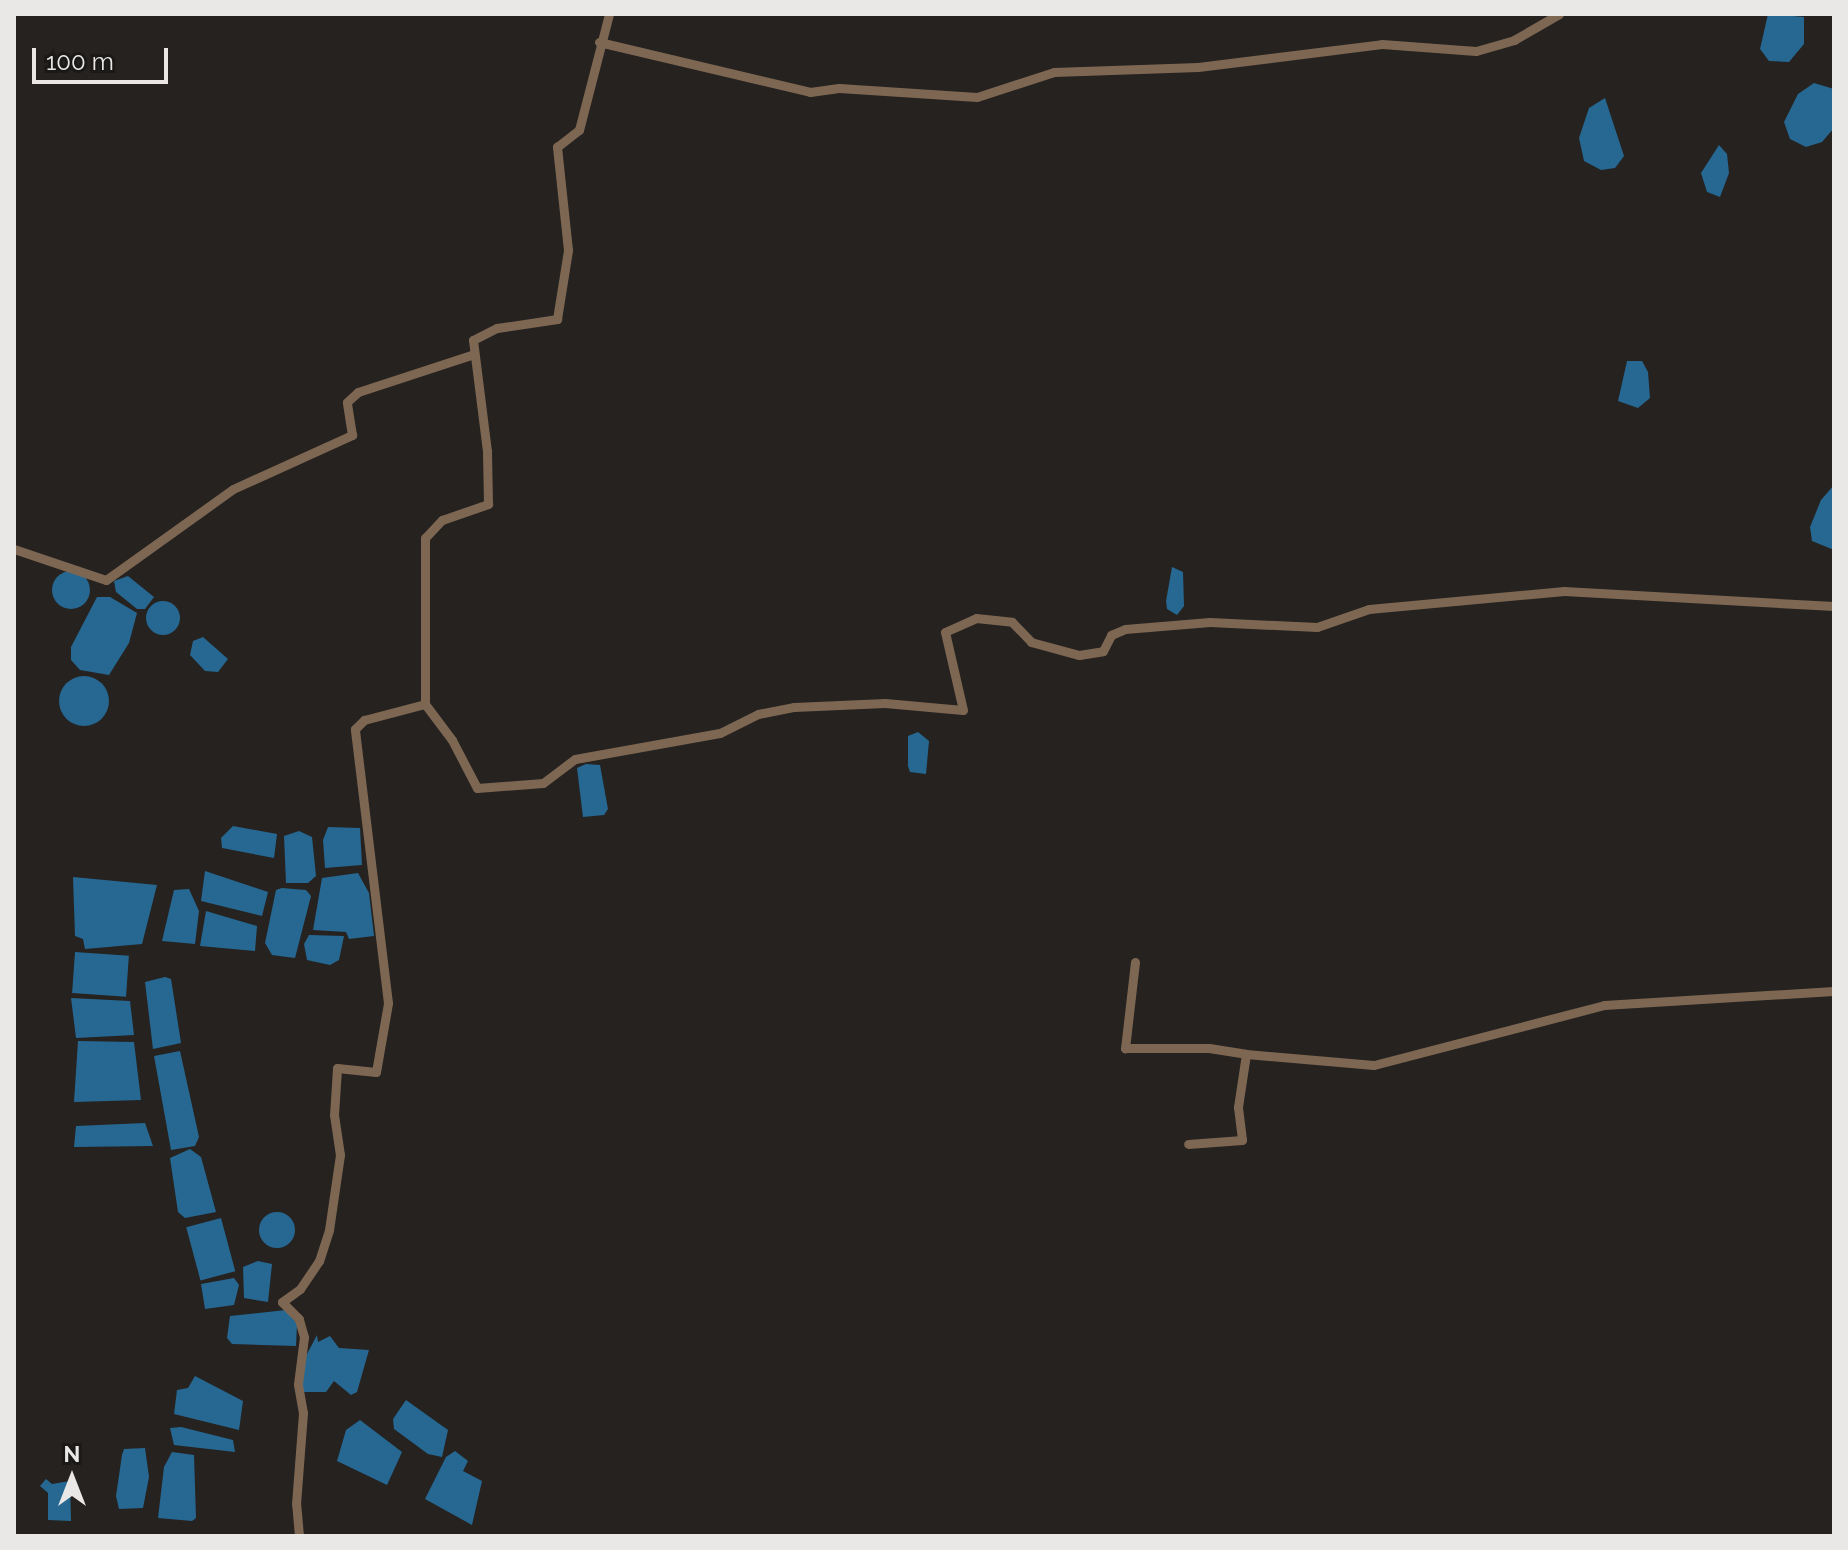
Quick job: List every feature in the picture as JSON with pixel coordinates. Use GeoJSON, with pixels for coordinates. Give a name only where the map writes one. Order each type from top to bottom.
{"type":"FeatureCollection","features":[{"type":"Feature","properties":{"kind":"street"},"geometry":{"type":"LineString","coordinates":[[609,14],[599,42],[579,130],[557,147],[568,250],[566,288],[557,319],[484,333],[473,340],[471,355],[483,406],[488,504],[442,520],[425,538],[425,704],[452,740],[477,788],[543,783],[575,759],[720,733],[758,714],[794,707],[885,703],[963,710],[945,632],[976,618],[1012,622],[1031,642],[1079,655],[1103,651],[1111,635],[1125,629],[1210,622],[1317,627],[1369,609],[1564,591],[1834,606]]}},
{"type":"Feature","properties":{"kind":"street"},"geometry":{"type":"LineString","coordinates":[[599,42],[810,92],[839,88],[977,97],[1054,72],[1198,67],[1382,44],[1476,51],[1514,40],[1559,14]]}},
{"type":"Feature","properties":{"kind":"street"},"geometry":{"type":"LineString","coordinates":[[14,549],[104,580],[128,567],[233,489],[352,435],[347,402],[358,392],[471,355]]}},
{"type":"Feature","properties":{"kind":"street"},"geometry":{"type":"LineString","coordinates":[[299,1536],[296,1504],[303,1413],[298,1384],[304,1337],[299,1319],[282,1302],[307,1280],[329,1230],[340,1155],[334,1115],[337,1068],[376,1072],[388,1003],[355,729],[364,720],[425,704]]}},
{"type":"Feature","properties":{"kind":"street"},"geometry":{"type":"LineString","coordinates":[[1135,962],[1125,1048],[1209,1048],[1374,1065],[1604,1005],[1834,991]]}},
{"type":"Feature","properties":{"kind":"street"},"geometry":{"type":"LineString","coordinates":[[1188,1144],[1242,1140],[1238,1107],[1246,1054]]}},
{"type":"Feature","properties":{"kind":"water"},"geometry":{"type":"Polygon","coordinates":[[[1768,14],[1804,17],[1804,44],[1789,62],[1769,61],[1760,49],[1768,14]]]}},
{"type":"Feature","properties":{"kind":"water"},"geometry":{"type":"Polygon","coordinates":[[[1814,83],[1834,89],[1834,128],[1822,142],[1806,147],[1790,139],[1784,122],[1798,94],[1814,83]]]}},
{"type":"Feature","properties":{"kind":"water"},"geometry":{"type":"Polygon","coordinates":[[[1605,98],[1624,156],[1615,168],[1601,170],[1584,161],[1579,138],[1589,108],[1605,98]]]}},
{"type":"Feature","properties":{"kind":"water"},"geometry":{"type":"Polygon","coordinates":[[[1719,145],[1727,154],[1729,173],[1720,197],[1707,192],[1701,173],[1719,145]]]}},
{"type":"Feature","properties":{"kind":"water"},"geometry":{"type":"Polygon","coordinates":[[[1627,361],[1642,361],[1648,372],[1650,398],[1638,408],[1618,401],[1627,361]]]}},
{"type":"Feature","properties":{"kind":"water"},"geometry":{"type":"Polygon","coordinates":[[[1834,485],[1834,550],[1812,541],[1810,527],[1821,500],[1834,485]]]}},
{"type":"Feature","properties":{"kind":"water"},"geometry":{"type":"Polygon","coordinates":[[[1172,567],[1183,572],[1184,606],[1177,615],[1167,609],[1166,601],[1172,567]]]}},
{"type":"Feature","properties":{"kind":"water"},"geometry":{"type":"Polygon","coordinates":[[[71,571],[84,577],[90,590],[84,603],[71,609],[58,603],[52,590],[58,577],[71,571]]]}},
{"type":"Feature","properties":{"kind":"water"},"geometry":{"type":"Polygon","coordinates":[[[128,576],[154,597],[145,609],[137,609],[116,592],[114,581],[128,576]]]}},
{"type":"Feature","properties":{"kind":"water"},"geometry":{"type":"Polygon","coordinates":[[[97,597],[110,597],[137,613],[129,643],[109,675],[80,670],[71,660],[71,647],[97,597]]]}},
{"type":"Feature","properties":{"kind":"water"},"geometry":{"type":"Polygon","coordinates":[[[163,601],[175,606],[180,618],[175,630],[163,635],[151,630],[146,618],[151,606],[163,601]]]}},
{"type":"Feature","properties":{"kind":"water"},"geometry":{"type":"Polygon","coordinates":[[[203,637],[228,659],[218,672],[205,671],[190,655],[193,641],[203,637]]]}},
{"type":"Feature","properties":{"kind":"water"},"geometry":{"type":"Polygon","coordinates":[[[84,676],[102,683],[109,701],[102,719],[84,726],[66,719],[59,701],[66,683],[84,676]]]}},
{"type":"Feature","properties":{"kind":"water"},"geometry":{"type":"Polygon","coordinates":[[[918,732],[929,741],[926,774],[910,772],[908,766],[908,736],[918,732]]]}},
{"type":"Feature","properties":{"kind":"water"},"geometry":{"type":"Polygon","coordinates":[[[586,764],[600,765],[608,809],[604,815],[583,817],[577,768],[586,764]]]}},
{"type":"Feature","properties":{"kind":"water"},"geometry":{"type":"Polygon","coordinates":[[[233,826],[277,834],[274,858],[222,848],[221,838],[233,826]]]}},
{"type":"Feature","properties":{"kind":"water"},"geometry":{"type":"Polygon","coordinates":[[[328,827],[360,828],[362,865],[325,868],[323,840],[328,827]]]}},
{"type":"Feature","properties":{"kind":"water"},"geometry":{"type":"Polygon","coordinates":[[[299,831],[312,837],[316,876],[308,883],[286,883],[284,836],[299,831]]]}},
{"type":"Feature","properties":{"kind":"water"},"geometry":{"type":"Polygon","coordinates":[[[205,871],[268,892],[262,916],[201,901],[205,871]]]}},
{"type":"Feature","properties":{"kind":"water"},"geometry":{"type":"Polygon","coordinates":[[[358,873],[369,893],[374,936],[349,939],[346,932],[313,930],[322,878],[358,873]]]}},
{"type":"Feature","properties":{"kind":"water"},"geometry":{"type":"Polygon","coordinates":[[[73,877],[157,885],[142,944],[85,949],[83,939],[75,936],[73,877]]]}},
{"type":"Feature","properties":{"kind":"water"},"geometry":{"type":"Polygon","coordinates":[[[189,889],[199,911],[195,944],[162,941],[174,890],[189,889]]]}},
{"type":"Feature","properties":{"kind":"water"},"geometry":{"type":"Polygon","coordinates":[[[276,890],[306,890],[311,896],[295,958],[272,955],[265,943],[276,890]]]}},
{"type":"Feature","properties":{"kind":"water"},"geometry":{"type":"Polygon","coordinates":[[[206,911],[257,926],[255,951],[200,946],[206,911]]]}},
{"type":"Feature","properties":{"kind":"water"},"geometry":{"type":"Polygon","coordinates":[[[309,935],[344,936],[339,960],[330,965],[307,960],[304,944],[309,935]]]}},
{"type":"Feature","properties":{"kind":"water"},"geometry":{"type":"Polygon","coordinates":[[[75,952],[129,956],[126,997],[72,993],[75,952]]]}},
{"type":"Feature","properties":{"kind":"water"},"geometry":{"type":"Polygon","coordinates":[[[165,977],[171,979],[181,1043],[153,1049],[145,982],[165,977]]]}},
{"type":"Feature","properties":{"kind":"water"},"geometry":{"type":"Polygon","coordinates":[[[71,998],[130,1001],[134,1035],[76,1038],[71,998]]]}},
{"type":"Feature","properties":{"kind":"water"},"geometry":{"type":"Polygon","coordinates":[[[78,1041],[134,1042],[141,1100],[74,1102],[78,1041]]]}},
{"type":"Feature","properties":{"kind":"water"},"geometry":{"type":"Polygon","coordinates":[[[180,1051],[199,1137],[195,1146],[171,1150],[154,1056],[180,1051]]]}},
{"type":"Feature","properties":{"kind":"water"},"geometry":{"type":"Polygon","coordinates":[[[145,1123],[153,1146],[74,1147],[76,1126],[145,1123]]]}},
{"type":"Feature","properties":{"kind":"water"},"geometry":{"type":"Polygon","coordinates":[[[190,1149],[201,1157],[216,1212],[185,1218],[178,1212],[170,1158],[190,1149]]]}},
{"type":"Feature","properties":{"kind":"water"},"geometry":{"type":"Polygon","coordinates":[[[277,1212],[290,1217],[295,1230],[290,1243],[277,1248],[264,1243],[259,1230],[264,1217],[277,1212]]]}},
{"type":"Feature","properties":{"kind":"water"},"geometry":{"type":"Polygon","coordinates":[[[221,1218],[235,1271],[200,1280],[186,1227],[221,1218]]]}},
{"type":"Feature","properties":{"kind":"water"},"geometry":{"type":"Polygon","coordinates":[[[258,1261],[272,1264],[268,1302],[244,1298],[243,1267],[258,1261]]]}},
{"type":"Feature","properties":{"kind":"water"},"geometry":{"type":"Polygon","coordinates":[[[234,1278],[239,1285],[234,1305],[205,1309],[201,1284],[234,1278]]]}},
{"type":"Feature","properties":{"kind":"water"},"geometry":{"type":"Polygon","coordinates":[[[286,1310],[297,1324],[296,1346],[232,1344],[227,1338],[230,1316],[286,1310]]]}},
{"type":"Feature","properties":{"kind":"water"},"geometry":{"type":"Polygon","coordinates":[[[317,1335],[318,1342],[330,1336],[339,1348],[369,1350],[357,1392],[351,1395],[334,1381],[326,1392],[301,1392],[306,1356],[317,1335]]]}},
{"type":"Feature","properties":{"kind":"water"},"geometry":{"type":"Polygon","coordinates":[[[195,1376],[243,1401],[239,1430],[174,1414],[177,1390],[188,1388],[195,1376]]]}},
{"type":"Feature","properties":{"kind":"water"},"geometry":{"type":"Polygon","coordinates":[[[406,1400],[448,1430],[442,1457],[428,1454],[394,1429],[393,1419],[406,1400]]]}},
{"type":"Feature","properties":{"kind":"water"},"geometry":{"type":"Polygon","coordinates":[[[360,1420],[402,1452],[387,1485],[337,1461],[346,1430],[360,1420]]]}},
{"type":"Feature","properties":{"kind":"water"},"geometry":{"type":"Polygon","coordinates":[[[181,1427],[233,1440],[235,1452],[174,1445],[170,1428],[181,1427]]]}},
{"type":"Feature","properties":{"kind":"water"},"geometry":{"type":"Polygon","coordinates":[[[145,1448],[149,1477],[143,1508],[119,1509],[116,1496],[124,1449],[145,1448]]]}},
{"type":"Feature","properties":{"kind":"water"},"geometry":{"type":"Polygon","coordinates":[[[455,1451],[468,1461],[463,1471],[482,1481],[472,1525],[425,1499],[446,1457],[455,1451]]]}},
{"type":"Feature","properties":{"kind":"water"},"geometry":{"type":"Polygon","coordinates":[[[172,1452],[194,1455],[196,1518],[192,1521],[158,1518],[164,1467],[172,1452]]]}},
{"type":"Feature","properties":{"kind":"water"},"geometry":{"type":"Polygon","coordinates":[[[46,1479],[52,1484],[70,1481],[71,1521],[48,1520],[48,1493],[40,1486],[46,1479]]]}}]}
